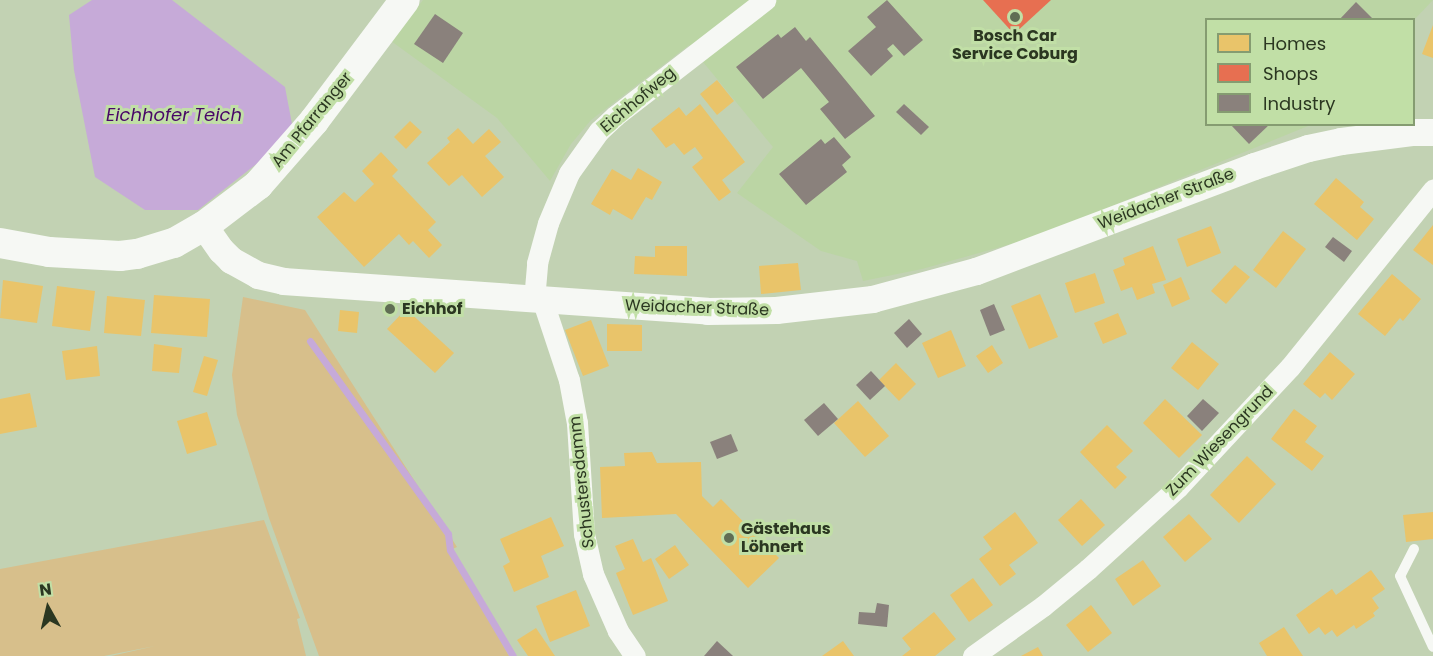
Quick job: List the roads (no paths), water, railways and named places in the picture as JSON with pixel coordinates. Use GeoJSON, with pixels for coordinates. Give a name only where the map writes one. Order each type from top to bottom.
{"type":"FeatureCollection","features":[{"type":"Feature","properties":{"kind":"main road","name":"Am Pfarranger"},"geometry":{"type":"LineString","coordinates":[[204,226],[258,185],[314,121],[405,0]]}},
{"type":"Feature","properties":{"kind":"main road"},"geometry":{"type":"LineString","coordinates":[[0,243],[50,252],[120,256],[137,254],[174,243],[204,226]]}},
{"type":"Feature","properties":{"kind":"street","name":"Eichhofweg"},"geometry":{"type":"LineString","coordinates":[[539,301],[537,263],[548,223],[569,173],[599,130],[765,0]]}},
{"type":"Feature","properties":{"kind":"street","name":"Weidacher Straße"},"geometry":{"type":"LineString","coordinates":[[204,226],[220,250],[231,260],[258,275],[283,281],[707,312],[776,310],[872,299],[976,271],[1254,165],[1308,148],[1413,132],[1433,132]]}},
{"type":"Feature","properties":{"kind":"street","name":"Zum Wiesengrund"},"geometry":{"type":"LineString","coordinates":[[973,656],[1079,576],[1178,487],[1290,368],[1433,190]]}},
{"type":"Feature","properties":{"kind":"street","name":"Schustersdamm"},"geometry":{"type":"LineString","coordinates":[[539,301],[569,380],[577,423],[584,534],[593,574],[618,632],[635,656]]}},
{"type":"Feature","properties":{"kind":"lane"},"geometry":{"type":"LineString","coordinates":[[1414,549],[1400,576],[1433,647]]}},
{"type":"Feature","properties":{"kind":"water","name":"Eichhofer Teich"},"geometry":{"type":"Polygon","coordinates":[[[92,0],[172,0],[285,87],[292,124],[264,158],[198,210],[145,210],[95,177],[74,70],[69,15],[92,0]]]}},
{"type":"Feature","properties":{"kind":"waterway"},"geometry":{"type":"LineString","coordinates":[[310,341],[448,534],[450,550],[513,656]]}},
{"type":"Feature","properties":{"kind":"place","name":"Bosch Car Service Coburg"},"geometry":{"type":"Point","coordinates":[1015,17]}},
{"type":"Feature","properties":{"kind":"place","name":"Eichhof"},"geometry":{"type":"Point","coordinates":[390,309]}},
{"type":"Feature","properties":{"kind":"place","name":"Gästehaus Löhnert"},"geometry":{"type":"Point","coordinates":[729,538]}}]}
